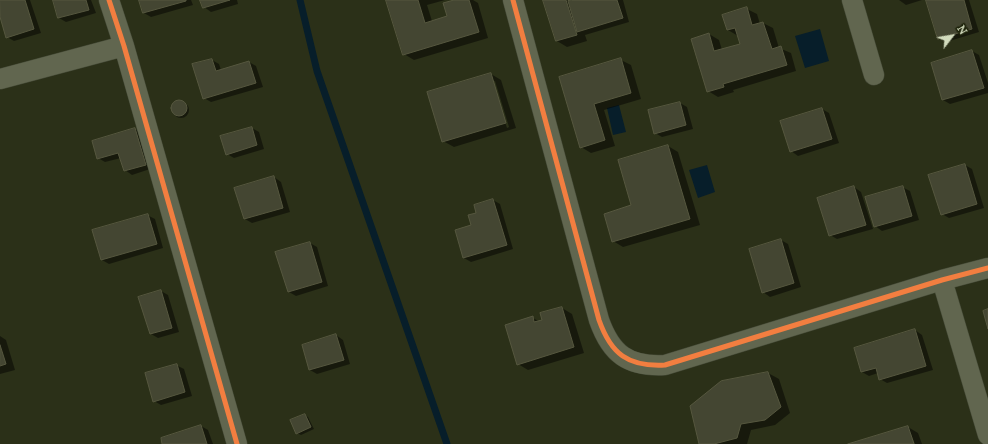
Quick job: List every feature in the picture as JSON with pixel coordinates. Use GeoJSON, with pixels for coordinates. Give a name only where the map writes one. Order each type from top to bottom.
{"type":"FeatureCollection","features":[{"type":"Feature","properties":{"kind":"street"},"geometry":{"type":"LineString","coordinates":[[109,0],[124,46],[237,444]]}},
{"type":"Feature","properties":{"kind":"street"},"geometry":{"type":"LineString","coordinates":[[513,0],[599,320],[606,338],[615,349],[633,362],[647,366],[665,365],[942,280],[988,268]]}},
{"type":"Feature","properties":{"kind":"street"},"geometry":{"type":"LineString","coordinates":[[852,0],[874,75]]}},
{"type":"Feature","properties":{"kind":"street"},"geometry":{"type":"LineString","coordinates":[[0,79],[124,46]]}},
{"type":"Feature","properties":{"kind":"street"},"geometry":{"type":"LineString","coordinates":[[942,280],[988,435]]}},
{"type":"Feature","properties":{"kind":"water"},"geometry":{"type":"Polygon","coordinates":[[[820,29],[829,61],[805,68],[795,36],[820,29]]]}},
{"type":"Feature","properties":{"kind":"water"},"geometry":{"type":"Polygon","coordinates":[[[619,105],[626,132],[613,135],[607,108],[619,105]]]}},
{"type":"Feature","properties":{"kind":"water"},"geometry":{"type":"Polygon","coordinates":[[[707,165],[715,192],[698,198],[689,170],[707,165]]]}},
{"type":"Feature","properties":{"kind":"building"},"geometry":{"type":"Polygon","coordinates":[[[0,0],[25,0],[34,29],[6,38],[0,17],[0,0]]]}},
{"type":"Feature","properties":{"kind":"building"},"geometry":{"type":"Polygon","coordinates":[[[53,0],[86,0],[89,10],[58,18],[53,0]]]}},
{"type":"Feature","properties":{"kind":"building"},"geometry":{"type":"Polygon","coordinates":[[[139,0],[186,0],[186,1],[143,13],[139,0]]]}},
{"type":"Feature","properties":{"kind":"building"},"geometry":{"type":"Polygon","coordinates":[[[200,0],[230,0],[203,8],[200,0]]]}},
{"type":"Feature","properties":{"kind":"building"},"geometry":{"type":"Polygon","coordinates":[[[386,0],[418,0],[425,23],[447,16],[443,3],[454,0],[469,0],[479,32],[403,55],[386,0]]]}},
{"type":"Feature","properties":{"kind":"building"},"geometry":{"type":"Polygon","coordinates":[[[543,0],[566,0],[577,35],[556,41],[543,0]]]}},
{"type":"Feature","properties":{"kind":"building"},"geometry":{"type":"Polygon","coordinates":[[[617,0],[623,18],[577,32],[568,1],[617,0]]]}},
{"type":"Feature","properties":{"kind":"building"},"geometry":{"type":"Polygon","coordinates":[[[926,0],[964,0],[972,29],[938,39],[926,0]]]}},
{"type":"Feature","properties":{"kind":"building"},"geometry":{"type":"Polygon","coordinates":[[[747,7],[752,25],[763,22],[772,49],[781,46],[787,65],[723,84],[724,87],[707,92],[691,39],[709,33],[714,51],[740,44],[735,28],[727,30],[722,15],[747,7]]]}},
{"type":"Feature","properties":{"kind":"building"},"geometry":{"type":"Polygon","coordinates":[[[972,50],[984,88],[942,100],[931,63],[972,50]]]}},
{"type":"Feature","properties":{"kind":"building"},"geometry":{"type":"Polygon","coordinates":[[[621,58],[631,93],[594,104],[605,140],[580,148],[559,77],[621,58]]]}},
{"type":"Feature","properties":{"kind":"building"},"geometry":{"type":"Polygon","coordinates":[[[212,59],[216,71],[249,61],[256,83],[203,99],[192,64],[212,59]]]}},
{"type":"Feature","properties":{"kind":"building"},"geometry":{"type":"Polygon","coordinates":[[[491,73],[506,123],[442,142],[427,92],[491,73]]]}},
{"type":"Feature","properties":{"kind":"building"},"geometry":{"type":"Polygon","coordinates":[[[179,100],[185,102],[187,108],[185,114],[179,116],[173,114],[171,108],[173,102],[179,100]]]}},
{"type":"Feature","properties":{"kind":"building"},"geometry":{"type":"Polygon","coordinates":[[[680,102],[686,125],[654,134],[648,110],[680,102]]]}},
{"type":"Feature","properties":{"kind":"building"},"geometry":{"type":"Polygon","coordinates":[[[822,108],[832,139],[790,152],[780,121],[822,108]]]}},
{"type":"Feature","properties":{"kind":"building"},"geometry":{"type":"Polygon","coordinates":[[[252,127],[257,145],[226,155],[220,136],[252,127]]]}},
{"type":"Feature","properties":{"kind":"building"},"geometry":{"type":"Polygon","coordinates":[[[135,128],[146,165],[124,171],[118,153],[97,159],[92,141],[135,128]]]}},
{"type":"Feature","properties":{"kind":"building"},"geometry":{"type":"Polygon","coordinates":[[[668,145],[690,219],[612,242],[604,214],[631,205],[618,160],[668,145]]]}},
{"type":"Feature","properties":{"kind":"building"},"geometry":{"type":"Polygon","coordinates":[[[965,164],[977,204],[941,215],[928,175],[965,164]]]}},
{"type":"Feature","properties":{"kind":"building"},"geometry":{"type":"Polygon","coordinates":[[[274,176],[283,208],[244,219],[234,188],[274,176]]]}},
{"type":"Feature","properties":{"kind":"building"},"geometry":{"type":"Polygon","coordinates":[[[854,186],[866,225],[829,236],[817,198],[854,186]]]}},
{"type":"Feature","properties":{"kind":"building"},"geometry":{"type":"Polygon","coordinates":[[[903,186],[912,216],[874,227],[865,197],[903,186]]]}},
{"type":"Feature","properties":{"kind":"building"},"geometry":{"type":"Polygon","coordinates":[[[493,199],[507,245],[463,258],[455,230],[471,225],[468,215],[476,213],[474,205],[493,199]]]}},
{"type":"Feature","properties":{"kind":"building"},"geometry":{"type":"Polygon","coordinates":[[[148,214],[157,244],[101,260],[92,230],[148,214]]]}},
{"type":"Feature","properties":{"kind":"building"},"geometry":{"type":"Polygon","coordinates":[[[781,239],[794,283],[762,293],[749,249],[781,239]]]}},
{"type":"Feature","properties":{"kind":"building"},"geometry":{"type":"Polygon","coordinates":[[[310,242],[322,282],[288,292],[275,252],[310,242]]]}},
{"type":"Feature","properties":{"kind":"building"},"geometry":{"type":"Polygon","coordinates":[[[161,290],[172,328],[150,334],[138,297],[161,290]]]}},
{"type":"Feature","properties":{"kind":"building"},"geometry":{"type":"Polygon","coordinates":[[[562,307],[574,347],[517,365],[505,325],[533,316],[534,322],[542,320],[540,313],[562,307]]]}},
{"type":"Feature","properties":{"kind":"building"},"geometry":{"type":"Polygon","coordinates":[[[988,309],[988,329],[983,311],[988,309]]]}},
{"type":"Feature","properties":{"kind":"building"},"geometry":{"type":"Polygon","coordinates":[[[915,329],[926,366],[879,380],[876,368],[861,372],[854,348],[915,329]]]}},
{"type":"Feature","properties":{"kind":"building"},"geometry":{"type":"Polygon","coordinates":[[[336,334],[344,360],[309,370],[302,345],[336,334]]]}},
{"type":"Feature","properties":{"kind":"building"},"geometry":{"type":"Polygon","coordinates":[[[0,345],[6,364],[0,366],[0,345]]]}},
{"type":"Feature","properties":{"kind":"building"},"geometry":{"type":"Polygon","coordinates":[[[177,364],[185,392],[153,402],[145,373],[177,364]]]}},
{"type":"Feature","properties":{"kind":"building"},"geometry":{"type":"Polygon","coordinates":[[[768,372],[781,407],[765,420],[741,424],[737,438],[714,444],[699,444],[690,406],[721,381],[768,372]]]}},
{"type":"Feature","properties":{"kind":"building"},"geometry":{"type":"Polygon","coordinates":[[[305,414],[311,427],[296,434],[290,420],[305,414]]]}},
{"type":"Feature","properties":{"kind":"building"},"geometry":{"type":"Polygon","coordinates":[[[201,425],[207,444],[162,444],[161,438],[201,425]]]}},
{"type":"Feature","properties":{"kind":"building"},"geometry":{"type":"Polygon","coordinates":[[[908,426],[914,444],[848,444],[908,426]]]}},
{"type":"Feature","properties":{"kind":"waterway"},"geometry":{"type":"LineString","coordinates":[[300,0],[317,71],[447,444]]}},
{"type":"Feature","properties":{"kind":"cycle path"},"geometry":{"type":"LineString","coordinates":[[109,0],[124,46],[237,444]]}},
{"type":"Feature","properties":{"kind":"cycle path"},"geometry":{"type":"LineString","coordinates":[[513,0],[599,320],[609,342],[615,350],[631,361],[641,364],[665,365],[942,280],[988,268]]}}]}
